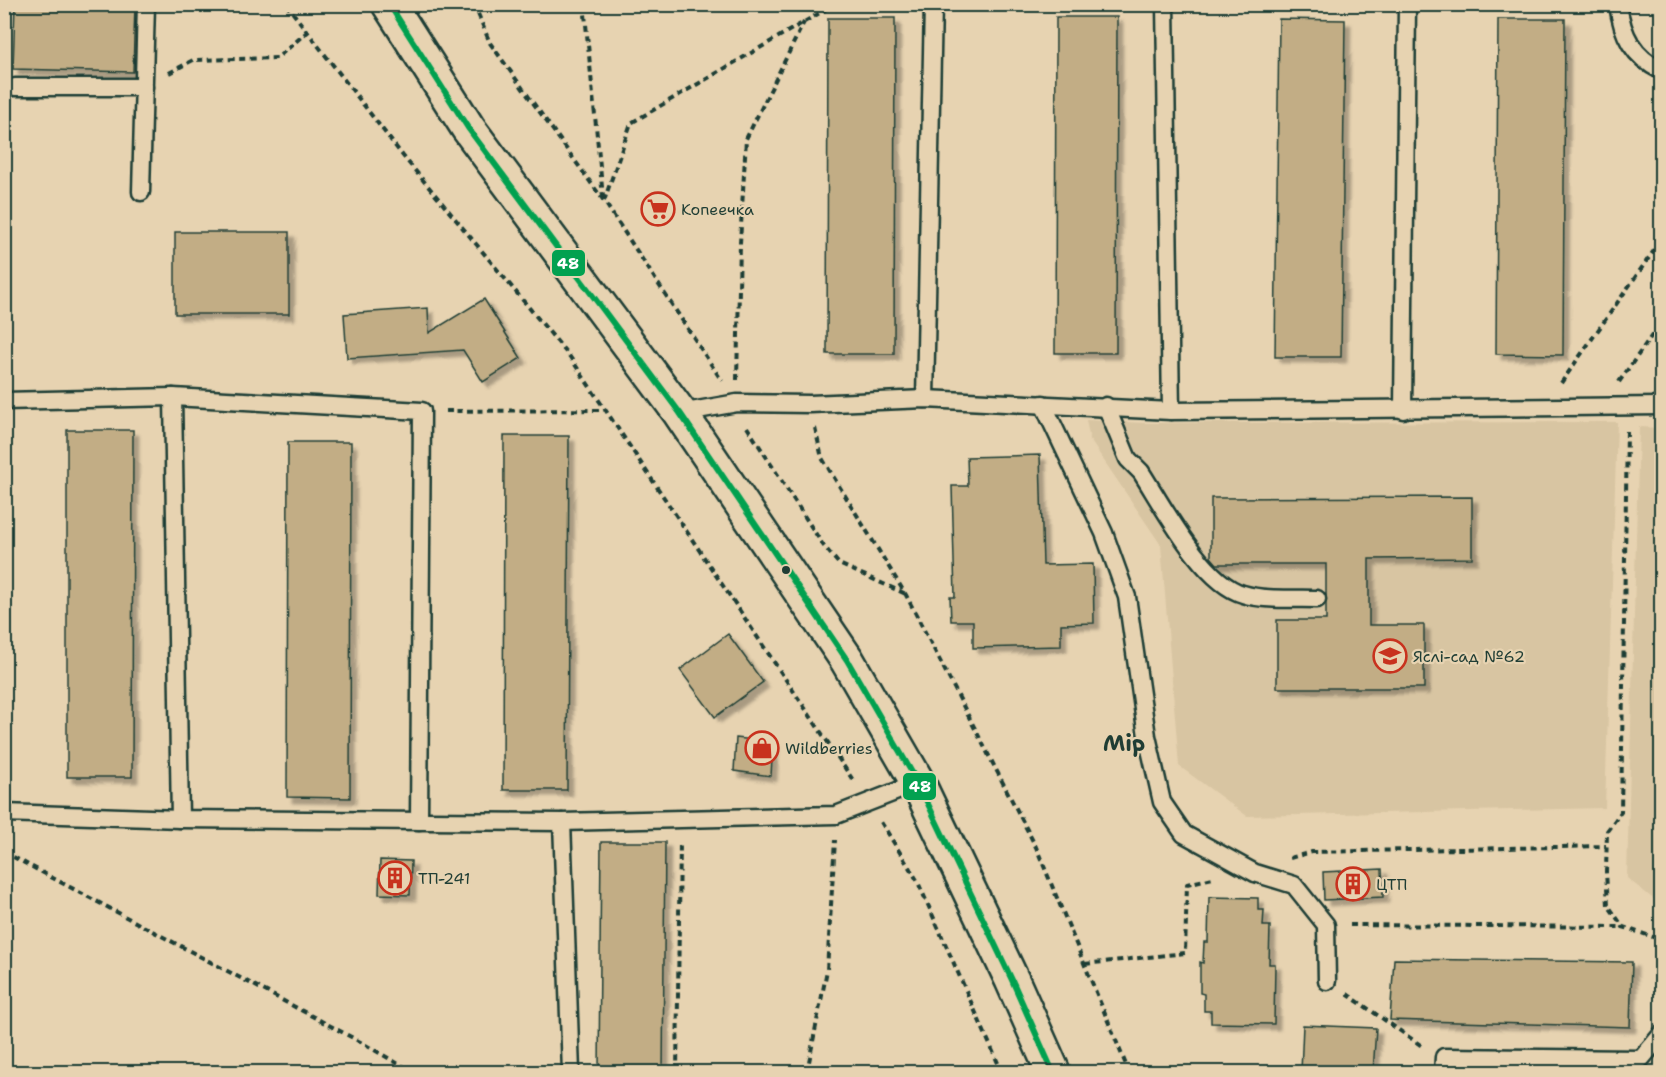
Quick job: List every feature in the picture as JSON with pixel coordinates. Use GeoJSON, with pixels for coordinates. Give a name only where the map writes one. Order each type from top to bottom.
{"type":"FeatureCollection","features":[{"type":"Feature","properties":{"kind":"main road"},"geometry":{"type":"LineString","coordinates":[[389,4],[468,128],[680,413],[847,660],[918,783],[1053,1072]]}},
{"type":"Feature","properties":{"kind":"lane"},"geometry":{"type":"LineString","coordinates":[[141,192],[146,4]]}},
{"type":"Feature","properties":{"kind":"lane"},"geometry":{"type":"LineString","coordinates":[[926,399],[933,4]]}},
{"type":"Feature","properties":{"kind":"lane"},"geometry":{"type":"LineString","coordinates":[[1165,4],[1171,411]]}},
{"type":"Feature","properties":{"kind":"lane"},"geometry":{"type":"LineString","coordinates":[[1403,410],[1407,4]]}},
{"type":"Feature","properties":{"kind":"lane"},"geometry":{"type":"LineString","coordinates":[[1618,4],[1621,24],[1634,53],[1662,71]]}},
{"type":"Feature","properties":{"kind":"lane"},"geometry":{"type":"LineString","coordinates":[[15,87],[144,87]]}},
{"type":"Feature","properties":{"kind":"lane"},"geometry":{"type":"LineString","coordinates":[[172,397],[180,819]]}},
{"type":"Feature","properties":{"kind":"lane"},"geometry":{"type":"LineString","coordinates":[[4,400],[172,397],[422,411],[419,821]]}},
{"type":"Feature","properties":{"kind":"lane"},"geometry":{"type":"LineString","coordinates":[[680,413],[737,403],[810,404],[926,399],[1106,406],[1171,411],[1662,406]]}},
{"type":"Feature","properties":{"kind":"lane"},"geometry":{"type":"LineString","coordinates":[[1043,404],[1104,533],[1127,597],[1147,736],[1162,802],[1184,834],[1247,869],[1294,885],[1326,925],[1327,981]]}},
{"type":"Feature","properties":{"kind":"lane"},"geometry":{"type":"LineString","coordinates":[[1106,406],[1128,459],[1141,472],[1202,566],[1241,594],[1265,598],[1317,599]]}},
{"type":"Feature","properties":{"kind":"lane"},"geometry":{"type":"LineString","coordinates":[[4,813],[180,819],[562,822],[836,815],[918,783]]}},
{"type":"Feature","properties":{"kind":"lane"},"geometry":{"type":"LineString","coordinates":[[562,822],[571,1072]]}},
{"type":"Feature","properties":{"kind":"lane"},"geometry":{"type":"LineString","coordinates":[[1443,1072],[1444,1057],[1641,1059],[1662,1034]]}},
{"type":"Feature","properties":{"kind":"path"},"geometry":{"type":"LineString","coordinates":[[286,4],[403,156],[570,357],[869,803],[917,880],[1002,1072]]}},
{"type":"Feature","properties":{"kind":"path"},"geometry":{"type":"LineString","coordinates":[[474,4],[490,44],[603,201],[737,403],[750,434],[839,564],[906,595]]}},
{"type":"Feature","properties":{"kind":"path"},"geometry":{"type":"LineString","coordinates":[[584,4],[603,201]]}},
{"type":"Feature","properties":{"kind":"path"},"geometry":{"type":"LineString","coordinates":[[603,201],[631,123],[835,4]]}},
{"type":"Feature","properties":{"kind":"path"},"geometry":{"type":"LineString","coordinates":[[737,403],[740,243],[746,139],[804,22]]}},
{"type":"Feature","properties":{"kind":"path"},"geometry":{"type":"LineString","coordinates":[[144,87],[194,60],[277,58],[307,32]]}},
{"type":"Feature","properties":{"kind":"path"},"geometry":{"type":"LineString","coordinates":[[1572,385],[1560,385],[1655,249],[1662,225]]}},
{"type":"Feature","properties":{"kind":"path"},"geometry":{"type":"LineString","coordinates":[[1628,384],[1617,385],[1662,321]]}},
{"type":"Feature","properties":{"kind":"path"},"geometry":{"type":"LineString","coordinates":[[810,404],[822,458],[906,595],[1036,847],[1129,1072]]}},
{"type":"Feature","properties":{"kind":"path"},"geometry":{"type":"LineString","coordinates":[[1623,927],[1608,904],[1606,846],[1607,831],[1621,812],[1628,407]]}},
{"type":"Feature","properties":{"kind":"path"},"geometry":{"type":"LineString","coordinates":[[422,411],[604,410]]}},
{"type":"Feature","properties":{"kind":"path"},"geometry":{"type":"LineString","coordinates":[[807,1072],[827,970],[836,815]]}},
{"type":"Feature","properties":{"kind":"path"},"geometry":{"type":"LineString","coordinates":[[678,1072],[681,819]]}},
{"type":"Feature","properties":{"kind":"path"},"geometry":{"type":"LineString","coordinates":[[1085,964],[1185,953],[1187,884],[1312,852],[1606,846]]}},
{"type":"Feature","properties":{"kind":"path"},"geometry":{"type":"LineString","coordinates":[[4,852],[413,1072]]}},
{"type":"Feature","properties":{"kind":"path"},"geometry":{"type":"LineString","coordinates":[[1326,925],[1623,927],[1662,940]]}},
{"type":"Feature","properties":{"kind":"path"},"geometry":{"type":"LineString","coordinates":[[1327,981],[1406,1037]]}},
{"type":"Feature","properties":{"kind":"shaded area","name":"Яслі-сад №62"},"geometry":{"type":"Polygon","coordinates":[[[1086,420],[1143,423],[1617,422],[1605,808],[1247,816],[1179,766],[1161,545],[1090,440],[1086,420]]]}},
{"type":"Feature","properties":{"kind":"shaded area"},"geometry":{"type":"Polygon","coordinates":[[[1639,427],[1662,428],[1661,905],[1627,878],[1639,427]]]}},
{"type":"Feature","properties":{"kind":"building"},"geometry":{"type":"Polygon","coordinates":[[[15,4],[135,4],[133,72],[13,69],[15,4]]]}},
{"type":"Feature","properties":{"kind":"building"},"geometry":{"type":"Polygon","coordinates":[[[1056,17],[1117,17],[1116,353],[1055,353],[1056,17]]]}},
{"type":"Feature","properties":{"kind":"building"},"geometry":{"type":"Polygon","coordinates":[[[828,18],[895,18],[894,354],[827,354],[828,18]]]}},
{"type":"Feature","properties":{"kind":"building"},"geometry":{"type":"Polygon","coordinates":[[[1279,19],[1345,20],[1341,357],[1275,357],[1279,19]]]}},
{"type":"Feature","properties":{"kind":"building"},"geometry":{"type":"Polygon","coordinates":[[[1498,19],[1565,19],[1563,355],[1496,354],[1498,19]]]}},
{"type":"Feature","properties":{"kind":"building"},"geometry":{"type":"Polygon","coordinates":[[[175,232],[289,232],[289,314],[175,314],[175,232]]]}},
{"type":"Feature","properties":{"kind":"building"},"geometry":{"type":"Polygon","coordinates":[[[484,299],[521,358],[483,382],[463,350],[347,358],[344,314],[428,308],[429,333],[484,299]]]}},
{"type":"Feature","properties":{"kind":"building"},"geometry":{"type":"Polygon","coordinates":[[[67,430],[133,430],[132,777],[67,777],[67,430]]]}},
{"type":"Feature","properties":{"kind":"building"},"geometry":{"type":"Polygon","coordinates":[[[504,436],[569,436],[567,790],[503,790],[504,436]]]}},
{"type":"Feature","properties":{"kind":"building"},"geometry":{"type":"Polygon","coordinates":[[[288,442],[351,442],[350,798],[287,797],[288,442]]]}},
{"type":"Feature","properties":{"kind":"building"},"geometry":{"type":"Polygon","coordinates":[[[1040,455],[1043,565],[1093,564],[1094,623],[1061,624],[1061,646],[973,648],[973,621],[951,621],[950,597],[955,597],[952,486],[968,486],[967,457],[1040,455]]]}},
{"type":"Feature","properties":{"kind":"building"},"geometry":{"type":"Polygon","coordinates":[[[1472,497],[1472,558],[1369,559],[1369,625],[1424,625],[1424,688],[1277,688],[1277,620],[1326,620],[1326,564],[1217,564],[1211,557],[1211,498],[1472,497]]]}},
{"type":"Feature","properties":{"kind":"building"},"geometry":{"type":"Polygon","coordinates":[[[728,634],[763,682],[715,717],[680,670],[728,634]]]}},
{"type":"Feature","properties":{"kind":"building"},"geometry":{"type":"Polygon","coordinates":[[[736,738],[773,742],[771,776],[734,771],[736,738]]]}},
{"type":"Feature","properties":{"kind":"building"},"geometry":{"type":"Polygon","coordinates":[[[601,842],[665,842],[663,1072],[599,1072],[601,842]]]}},
{"type":"Feature","properties":{"kind":"building","name":"ТП-241"},"geometry":{"type":"Polygon","coordinates":[[[380,860],[411,861],[410,895],[379,894],[380,860]]]}},
{"type":"Feature","properties":{"kind":"building","name":"ЦТП"},"geometry":{"type":"Polygon","coordinates":[[[1382,869],[1383,897],[1324,900],[1323,872],[1382,869]]]}},
{"type":"Feature","properties":{"kind":"building"},"geometry":{"type":"Polygon","coordinates":[[[1209,897],[1258,898],[1258,910],[1264,910],[1263,926],[1270,926],[1269,964],[1275,964],[1274,1024],[1211,1023],[1211,1011],[1204,1011],[1204,994],[1200,993],[1200,962],[1203,963],[1204,942],[1208,942],[1209,897]]]}},
{"type":"Feature","properties":{"kind":"building"},"geometry":{"type":"Polygon","coordinates":[[[1394,959],[1632,962],[1630,1027],[1390,1020],[1394,959]]]}},
{"type":"Feature","properties":{"kind":"building"},"geometry":{"type":"Polygon","coordinates":[[[1303,1025],[1376,1028],[1373,1072],[1301,1072],[1303,1025]]]}},
{"type":"Feature","properties":{"kind":"transit line","name":"48"},"geometry":{"type":"LineString","coordinates":[[389,4],[468,128],[680,413],[847,660],[918,783],[1053,1072]]}},
{"type":"Feature","properties":{"kind":"place","name":"Копеечка"},"geometry":{"type":"Point","coordinates":[658,209]}},
{"type":"Feature","properties":{"kind":"place","name":"Яслі-сад №62"},"geometry":{"type":"Point","coordinates":[1390,656]}},
{"type":"Feature","properties":{"kind":"place","name":"Wildberries"},"geometry":{"type":"Point","coordinates":[762,748]}},
{"type":"Feature","properties":{"kind":"place","name":"ТП-241"},"geometry":{"type":"Point","coordinates":[395,878]}},
{"type":"Feature","properties":{"kind":"place","name":"ЦТП"},"geometry":{"type":"Point","coordinates":[1353,884]}},
{"type":"Feature","properties":{"kind":"district","name":"Мір"},"geometry":{"type":"Point","coordinates":[1124,743]}}]}
